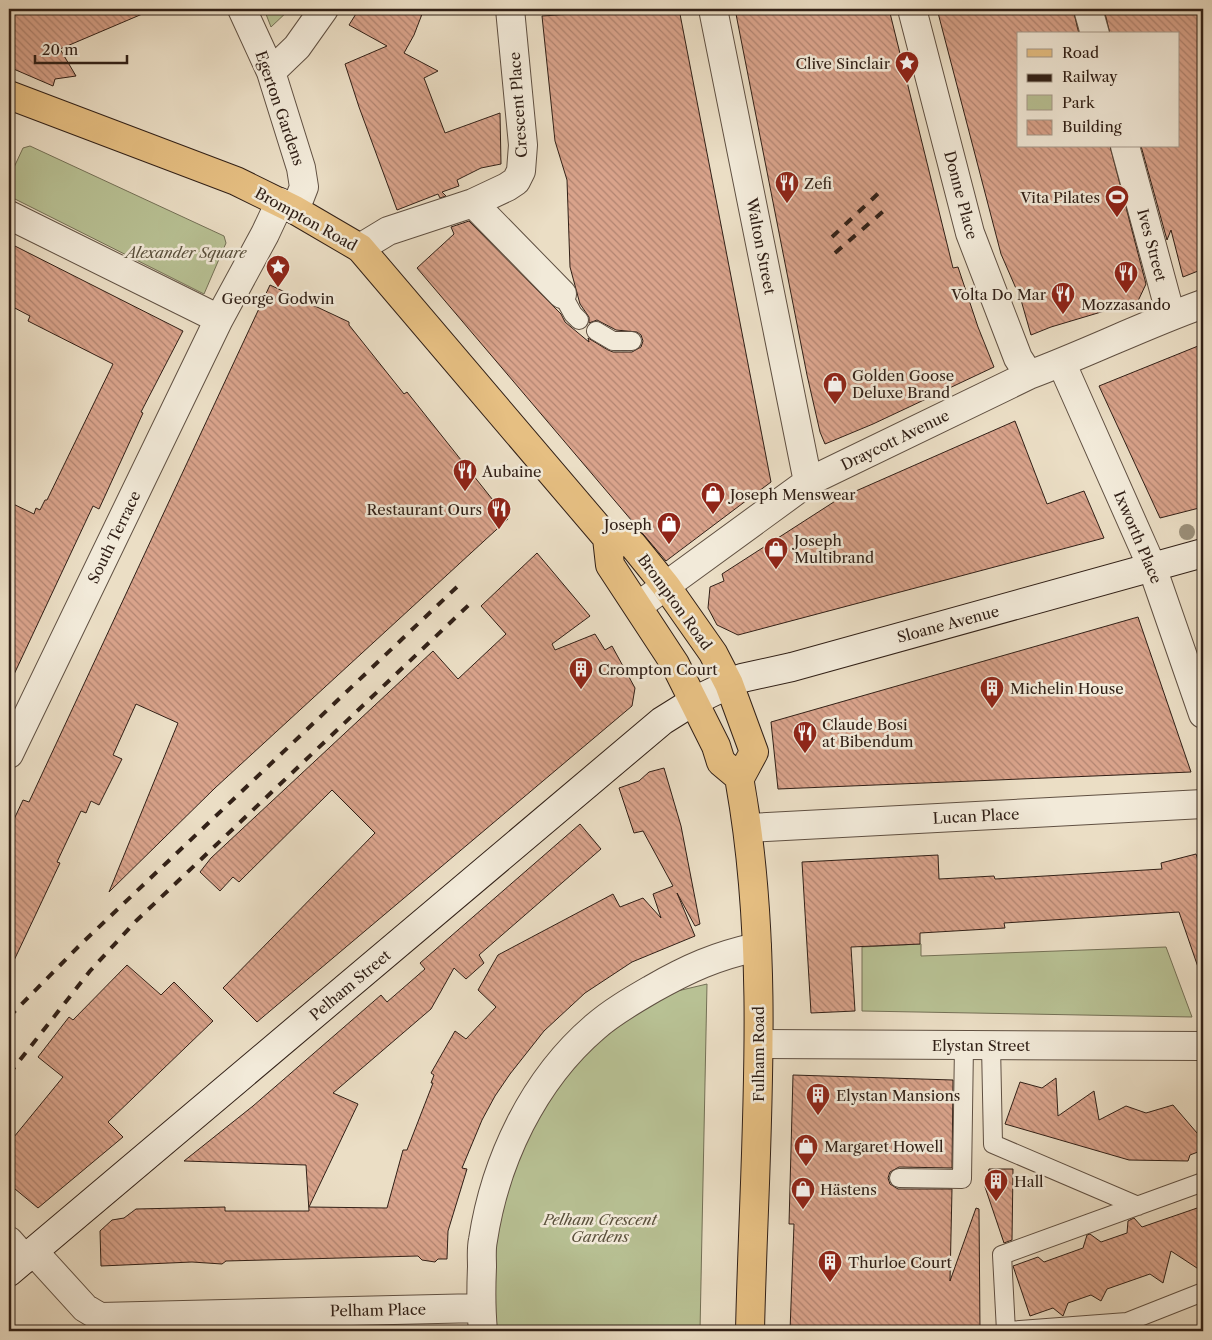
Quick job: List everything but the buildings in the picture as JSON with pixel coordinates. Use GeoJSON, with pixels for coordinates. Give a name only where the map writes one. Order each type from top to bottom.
{"type":"FeatureCollection","features":[{"type":"Feature","properties":{"kind":"main road","name":"Brompton Road"},"geometry":{"type":"LineString","coordinates":[[9,95],[236,180],[287,206],[360,248],[607,538],[610,565],[675,664],[694,700]]}},
{"type":"Feature","properties":{"kind":"main road","name":"Brompton Road"},"geometry":{"type":"LineString","coordinates":[[607,538],[632,544],[666,586],[713,654],[729,684]]}},
{"type":"Feature","properties":{"kind":"main road"},"geometry":{"type":"LineString","coordinates":[[694,700],[722,762],[740,778],[754,752],[729,684]]}},
{"type":"Feature","properties":{"kind":"main road","name":"Fulham Road"},"geometry":{"type":"LineString","coordinates":[[740,778],[748,828],[757,947],[759,1044],[750,1331]]}},
{"type":"Feature","properties":{"kind":"street","name":"Egerton Gardens"},"geometry":{"type":"LineString","coordinates":[[242,9],[271,72],[301,168],[304,187],[287,206]]}},
{"type":"Feature","properties":{"kind":"street"},"geometry":{"type":"LineString","coordinates":[[271,72],[297,47],[324,9]]}},
{"type":"Feature","properties":{"kind":"street","name":"Crescent Place"},"geometry":{"type":"LineString","coordinates":[[360,248],[388,231],[473,203],[507,187],[516,180],[521,171],[523,145],[510,9]]}},
{"type":"Feature","properties":{"kind":"street","name":"Walton Street"},"geometry":{"type":"LineString","coordinates":[[713,9],[808,482]]}},
{"type":"Feature","properties":{"kind":"street","name":"Donne Place"},"geometry":{"type":"LineString","coordinates":[[912,9],[970,233],[1018,358],[1029,375]]}},
{"type":"Feature","properties":{"kind":"street"},"geometry":{"type":"LineString","coordinates":[[1088,9],[1094,32]]}},
{"type":"Feature","properties":{"kind":"street","name":"Ives Street"},"geometry":{"type":"LineString","coordinates":[[1126,148],[1170,316]]}},
{"type":"Feature","properties":{"kind":"street"},"geometry":{"type":"LineString","coordinates":[[473,203],[562,294]]}},
{"type":"Feature","properties":{"kind":"street"},"geometry":{"type":"LineString","coordinates":[[9,214],[219,320],[265,234],[287,206]]}},
{"type":"Feature","properties":{"kind":"street","name":"Draycott Avenue"},"geometry":{"type":"LineString","coordinates":[[638,606],[808,482],[1029,375],[1062,364],[1170,316],[1203,304]]}},
{"type":"Feature","properties":{"kind":"street","name":"South Terrace"},"geometry":{"type":"LineString","coordinates":[[9,754],[219,320]]}},
{"type":"Feature","properties":{"kind":"street","name":"Ixworth Place"},"geometry":{"type":"LineString","coordinates":[[1062,364],[1152,567],[1203,714]]}},
{"type":"Feature","properties":{"kind":"street","name":"Sloane Avenue"},"geometry":{"type":"LineString","coordinates":[[694,700],[742,678],[792,667],[1203,553]]}},
{"type":"Feature","properties":{"kind":"street","name":"Pelham Street"},"geometry":{"type":"LineString","coordinates":[[19,1256],[662,721],[694,700]]}},
{"type":"Feature","properties":{"kind":"street","name":"Lucan Place"},"geometry":{"type":"LineString","coordinates":[[748,828],[1203,804]]}},
{"type":"Feature","properties":{"kind":"street"},"geometry":{"type":"LineString","coordinates":[[482,1320],[482,1242],[498,1177],[511,1144],[530,1107],[549,1078],[578,1042],[596,1026],[628,1003],[690,968],[728,954],[757,947]]}},
{"type":"Feature","properties":{"kind":"street","name":"Elystan Street"},"geometry":{"type":"LineString","coordinates":[[759,1044],[1203,1046]]}},
{"type":"Feature","properties":{"kind":"street","name":"Pelham Place"},"geometry":{"type":"LineString","coordinates":[[19,1256],[84,1308],[100,1317],[482,1320]]}},
{"type":"Feature","properties":{"kind":"lane"},"geometry":{"type":"LineString","coordinates":[[562,294],[573,314],[579,320]]}},
{"type":"Feature","properties":{"kind":"lane"},"geometry":{"type":"LineString","coordinates":[[596,331],[613,340],[632,341]]}},
{"type":"Feature","properties":{"kind":"lane"},"geometry":{"type":"LineString","coordinates":[[899,1178],[962,1179],[978,1045]]}},
{"type":"Feature","properties":{"kind":"lane"},"geometry":{"type":"LineString","coordinates":[[978,1045],[993,1144],[1138,1206]]}},
{"type":"Feature","properties":{"kind":"lane"},"geometry":{"type":"LineString","coordinates":[[1203,1182],[1002,1255],[1007,1331],[1129,1327],[1203,1292]]}},
{"type":"Feature","properties":{"kind":"green space"},"geometry":{"type":"Polygon","coordinates":[[[264,9],[290,9],[271,27],[264,9]]]}},
{"type":"Feature","properties":{"kind":"green space","name":"Alexander Square"},"geometry":{"type":"Polygon","coordinates":[[[30,146],[224,236],[226,243],[204,294],[9,196],[9,178],[23,148],[30,146]]]}},
{"type":"Feature","properties":{"kind":"green space"},"geometry":{"type":"Polygon","coordinates":[[[921,944],[921,956],[1166,947],[1192,1017],[862,1011],[862,947],[921,944]]]}},
{"type":"Feature","properties":{"kind":"green space","name":"Pelham Crescent Gardens"},"geometry":{"type":"Polygon","coordinates":[[[707,984],[700,1331],[494,1331],[495,1238],[513,1161],[561,1075],[616,1024],[669,993],[707,984]]]}},
{"type":"Feature","properties":{"kind":"railway"},"geometry":{"type":"LineString","coordinates":[[832,237],[883,189]]}},
{"type":"Feature","properties":{"kind":"railway"},"geometry":{"type":"LineString","coordinates":[[835,253],[887,208]]}},
{"type":"Feature","properties":{"kind":"railway"},"geometry":{"type":"LineString","coordinates":[[9,1017],[80,945],[460,584]]}},
{"type":"Feature","properties":{"kind":"railway"},"geometry":{"type":"LineString","coordinates":[[9,1074],[90,971],[136,921],[474,600]]}},
{"type":"Feature","properties":{"kind":"place","name":"Clive Sinclair"},"geometry":{"type":"Point","coordinates":[907,84]}},
{"type":"Feature","properties":{"kind":"place","name":"Zefi"},"geometry":{"type":"Point","coordinates":[787,204]}},
{"type":"Feature","properties":{"kind":"place","name":"Vita Pilates"},"geometry":{"type":"Point","coordinates":[1117,218]}},
{"type":"Feature","properties":{"kind":"place","name":"George Godwin"},"geometry":{"type":"Point","coordinates":[278,288]}},
{"type":"Feature","properties":{"kind":"place","name":"Mozzasando"},"geometry":{"type":"Point","coordinates":[1126,294]}},
{"type":"Feature","properties":{"kind":"place","name":"Volta Do Mar"},"geometry":{"type":"Point","coordinates":[1063,315]}},
{"type":"Feature","properties":{"kind":"place","name":"Golden Goose Deluxe Brand"},"geometry":{"type":"Point","coordinates":[835,405]}},
{"type":"Feature","properties":{"kind":"place","name":"Aubaine"},"geometry":{"type":"Point","coordinates":[465,492]}},
{"type":"Feature","properties":{"kind":"place","name":"Joseph Menswear"},"geometry":{"type":"Point","coordinates":[713,515]}},
{"type":"Feature","properties":{"kind":"place","name":"Restaurant Ours"},"geometry":{"type":"Point","coordinates":[499,530]}},
{"type":"Feature","properties":{"kind":"place","name":"Joseph"},"geometry":{"type":"Point","coordinates":[669,545]}},
{"type":"Feature","properties":{"kind":"place","name":"Joseph Multibrand"},"geometry":{"type":"Point","coordinates":[776,570]}},
{"type":"Feature","properties":{"kind":"place","name":"Crompton Court"},"geometry":{"type":"Point","coordinates":[581,690]}},
{"type":"Feature","properties":{"kind":"place","name":"Michelin House"},"geometry":{"type":"Point","coordinates":[992,709]}},
{"type":"Feature","properties":{"kind":"place","name":"Claude Bosi at Bibendum"},"geometry":{"type":"Point","coordinates":[805,754]}},
{"type":"Feature","properties":{"kind":"place","name":"Elystan Mansions"},"geometry":{"type":"Point","coordinates":[818,1116]}},
{"type":"Feature","properties":{"kind":"place","name":"Margaret Howell"},"geometry":{"type":"Point","coordinates":[806,1167]}},
{"type":"Feature","properties":{"kind":"place","name":"Hall"},"geometry":{"type":"Point","coordinates":[996,1202]}},
{"type":"Feature","properties":{"kind":"place","name":"Hästens"},"geometry":{"type":"Point","coordinates":[803,1210]}},
{"type":"Feature","properties":{"kind":"place","name":"Thurloe Court"},"geometry":{"type":"Point","coordinates":[830,1283]}}]}
